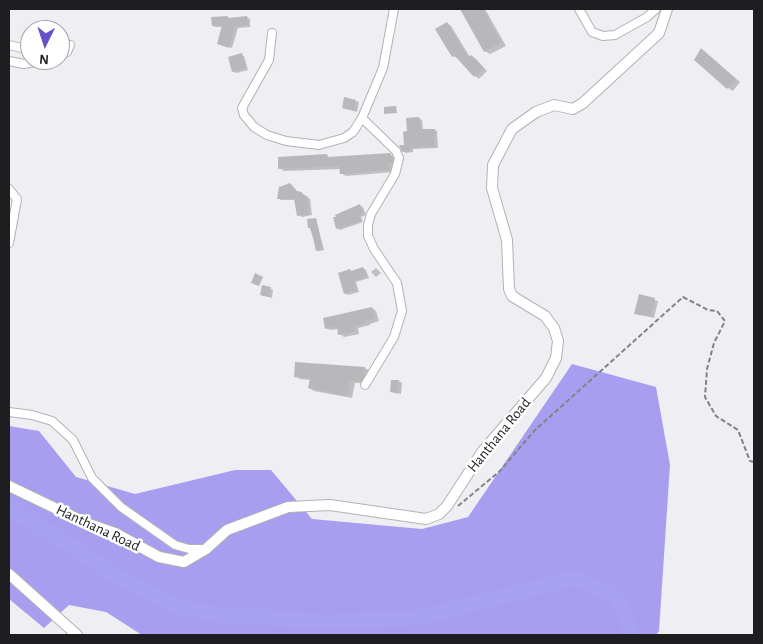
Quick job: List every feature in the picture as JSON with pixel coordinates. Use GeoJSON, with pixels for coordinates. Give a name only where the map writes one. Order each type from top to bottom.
{"type":"FeatureCollection","features":[{"type":"Feature","properties":{"kind":"street"},"geometry":{"type":"LineString","coordinates":[[272,33],[268,60],[242,108],[244,115],[254,127],[267,135],[286,142],[319,145],[344,138],[353,132],[362,118],[383,68],[394,9]]}},
{"type":"Feature","properties":{"kind":"street"},"geometry":{"type":"LineString","coordinates":[[579,9],[592,32],[603,36],[615,35],[656,9]]}},
{"type":"Feature","properties":{"kind":"street","name":"Hanthana Road"},"geometry":{"type":"LineString","coordinates":[[9,486],[86,523],[115,533],[159,557],[184,562],[206,549],[227,530],[288,507],[330,505],[426,519],[439,514],[447,506],[482,452],[546,378],[556,358],[558,341],[554,328],[545,316],[512,296],[509,289],[507,240],[492,188],[494,165],[512,129],[536,112],[554,105],[573,109],[583,103],[659,32],[667,9]]}},
{"type":"Feature","properties":{"kind":"street"},"geometry":{"type":"LineString","coordinates":[[362,118],[396,151],[399,158],[395,174],[371,214],[368,236],[374,249],[397,283],[402,311],[394,337],[365,385]]}},
{"type":"Feature","properties":{"kind":"street"},"geometry":{"type":"LineString","coordinates":[[9,190],[18,199],[9,242]]}},
{"type":"Feature","properties":{"kind":"street"},"geometry":{"type":"LineString","coordinates":[[9,412],[32,415],[52,421],[73,440],[92,478],[122,507],[175,544],[189,549],[206,549]]}},
{"type":"Feature","properties":{"kind":"street"},"geometry":{"type":"LineString","coordinates":[[9,574],[77,635]]}},
{"type":"Feature","properties":{"kind":"path"},"geometry":{"type":"LineString","coordinates":[[447,506],[455,509],[468,500],[500,471],[534,431],[683,297],[708,310],[717,311],[725,321],[714,343],[707,369],[704,397],[716,416],[738,430],[750,460],[754,462]]}},
{"type":"Feature","properties":{"kind":"shaded area"},"geometry":{"type":"Polygon","coordinates":[[[572,364],[656,387],[670,465],[659,631],[656,635],[142,635],[106,612],[69,605],[44,628],[9,599],[9,426],[39,431],[76,477],[135,494],[235,470],[271,470],[312,519],[422,529],[468,517],[572,364]]]}},
{"type":"Feature","properties":{"kind":"building"},"geometry":{"type":"Polygon","coordinates":[[[460,9],[483,9],[501,43],[484,52],[460,9]]]}},
{"type":"Feature","properties":{"kind":"building"},"geometry":{"type":"Polygon","coordinates":[[[228,16],[228,18],[247,16],[248,25],[235,27],[229,48],[217,44],[222,25],[212,26],[211,17],[228,16]]]}},
{"type":"Feature","properties":{"kind":"building"},"geometry":{"type":"Polygon","coordinates":[[[447,22],[468,57],[471,55],[484,68],[474,77],[455,56],[452,57],[435,29],[447,22]]]}},
{"type":"Feature","properties":{"kind":"building"},"geometry":{"type":"Polygon","coordinates":[[[701,48],[736,79],[727,89],[694,60],[701,48]]]}},
{"type":"Feature","properties":{"kind":"building"},"geometry":{"type":"Polygon","coordinates":[[[242,53],[246,68],[232,72],[228,57],[242,53]]]}},
{"type":"Feature","properties":{"kind":"building"},"geometry":{"type":"Polygon","coordinates":[[[344,97],[356,100],[354,111],[342,108],[344,97]]]}},
{"type":"Feature","properties":{"kind":"building"},"geometry":{"type":"Polygon","coordinates":[[[396,106],[397,113],[384,114],[384,107],[396,106]]]}},
{"type":"Feature","properties":{"kind":"building"},"geometry":{"type":"Polygon","coordinates":[[[419,117],[421,129],[435,129],[435,147],[410,148],[410,151],[402,152],[399,145],[404,145],[403,132],[407,131],[406,118],[419,117]]]}},
{"type":"Feature","properties":{"kind":"building"},"geometry":{"type":"Polygon","coordinates":[[[390,153],[393,158],[392,163],[388,163],[389,170],[340,174],[339,166],[278,169],[278,157],[327,154],[328,157],[390,153]]]}},
{"type":"Feature","properties":{"kind":"building"},"geometry":{"type":"Polygon","coordinates":[[[290,183],[297,191],[302,192],[302,195],[307,196],[309,214],[297,216],[294,199],[277,199],[279,187],[290,183]]]}},
{"type":"Feature","properties":{"kind":"building"},"geometry":{"type":"Polygon","coordinates":[[[360,204],[364,214],[359,216],[361,221],[336,229],[333,217],[360,204]]]}},
{"type":"Feature","properties":{"kind":"building"},"geometry":{"type":"Polygon","coordinates":[[[316,218],[323,250],[316,251],[307,219],[316,218]]]}},
{"type":"Feature","properties":{"kind":"building"},"geometry":{"type":"Polygon","coordinates":[[[363,267],[367,276],[354,281],[357,290],[344,294],[338,273],[363,267]]]}},
{"type":"Feature","properties":{"kind":"building"},"geometry":{"type":"Polygon","coordinates":[[[255,273],[263,277],[259,286],[251,283],[255,273]]]}},
{"type":"Feature","properties":{"kind":"building"},"geometry":{"type":"Polygon","coordinates":[[[262,285],[271,287],[269,297],[260,295],[262,285]]]}},
{"type":"Feature","properties":{"kind":"building"},"geometry":{"type":"Polygon","coordinates":[[[639,294],[655,298],[651,317],[634,314],[639,294]]]}},
{"type":"Feature","properties":{"kind":"building"},"geometry":{"type":"Polygon","coordinates":[[[372,307],[375,318],[354,326],[355,332],[338,335],[337,326],[325,329],[323,318],[372,307]]]}},
{"type":"Feature","properties":{"kind":"building"},"geometry":{"type":"Polygon","coordinates":[[[295,362],[365,367],[364,375],[361,381],[350,381],[347,396],[308,388],[310,378],[294,377],[295,362]]]}},
{"type":"Feature","properties":{"kind":"building"},"geometry":{"type":"Polygon","coordinates":[[[391,380],[399,380],[398,393],[390,392],[391,380]]]}},
{"type":"Feature","properties":{"kind":"waterway"},"geometry":{"type":"LineString","coordinates":[[9,507],[120,578],[179,607],[215,614],[324,622],[417,618],[575,578],[618,597],[632,635]]}}]}
